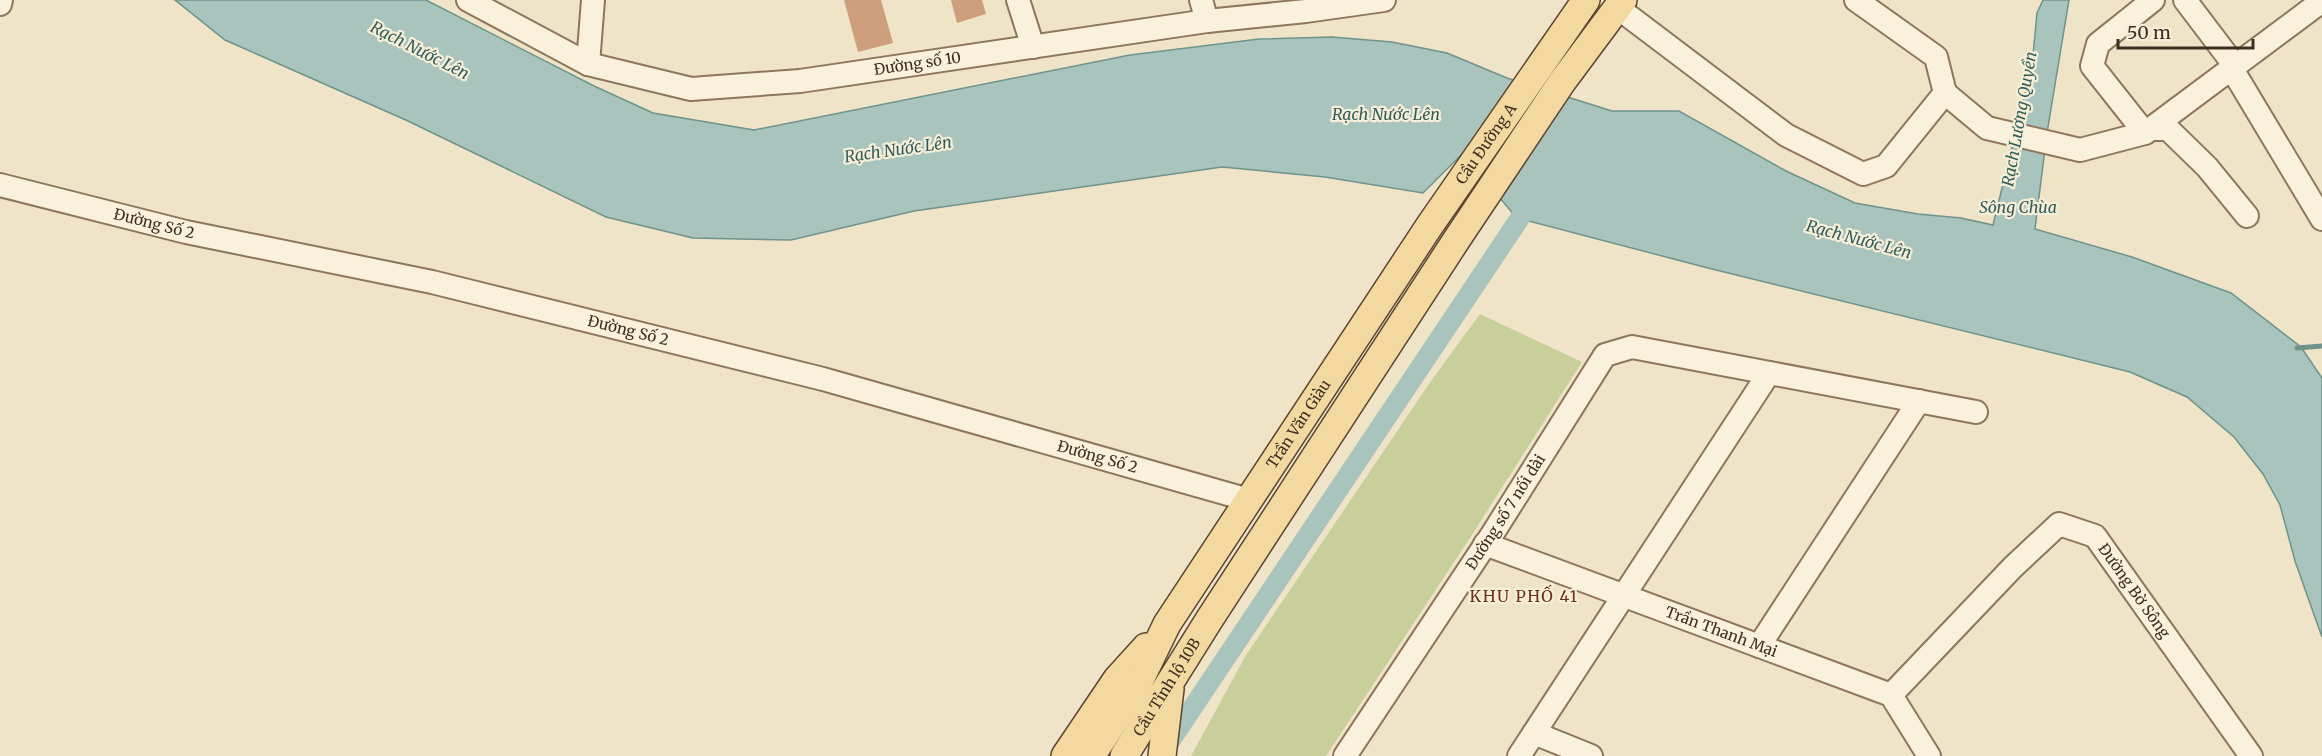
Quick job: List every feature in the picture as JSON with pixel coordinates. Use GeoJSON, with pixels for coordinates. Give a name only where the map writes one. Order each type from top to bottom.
{"type":"FeatureCollection","features":[{"type":"Feature","properties":{"kind":"main road","name":"Cầu Đường A"},"geometry":{"type":"LineString","coordinates":[[1430,225],[1586,0]]}},
{"type":"Feature","properties":{"kind":"main road","name":"Cầu Đường A"},"geometry":{"type":"LineString","coordinates":[[1457,239],[1562,82],[1621,4]]}},
{"type":"Feature","properties":{"kind":"main road","name":"Trần Văn Giàu"},"geometry":{"type":"LineString","coordinates":[[1151,656],[1167,624],[1430,225]]}},
{"type":"Feature","properties":{"kind":"main road","name":"Trần Văn Giàu"},"geometry":{"type":"LineString","coordinates":[[1209,620],[1457,239]]}},
{"type":"Feature","properties":{"kind":"main road","name":"Cầu Tỉnh lộ 10B"},"geometry":{"type":"LineString","coordinates":[[1124,756],[1209,620]]}},
{"type":"Feature","properties":{"kind":"main road","name":"Trần Văn Giàu"},"geometry":{"type":"LineString","coordinates":[[1065,756],[1117,679],[1167,624]]}},
{"type":"Feature","properties":{"kind":"main road","name":"Cầu Tỉnh lộ 10B"},"geometry":{"type":"LineString","coordinates":[[1091,756],[1134,690],[1151,656]]}},
{"type":"Feature","properties":{"kind":"main road"},"geometry":{"type":"LineString","coordinates":[[1162,756],[1171,683]]}},
{"type":"Feature","properties":{"kind":"street","name":"Đường số 10"},"geometry":{"type":"LineString","coordinates":[[468,0],[588,64],[691,89],[800,81],[1033,46],[1204,11],[1373,1]]}},
{"type":"Feature","properties":{"kind":"street"},"geometry":{"type":"LineString","coordinates":[[588,64],[593,0]]}},
{"type":"Feature","properties":{"kind":"street"},"geometry":{"type":"LineString","coordinates":[[1018,0],[1033,46]]}},
{"type":"Feature","properties":{"kind":"street"},"geometry":{"type":"LineString","coordinates":[[1856,0],[1936,57],[1945,93],[1987,128],[2080,150],[2148,131],[2168,129],[2207,168],[2247,216]]}},
{"type":"Feature","properties":{"kind":"street"},"geometry":{"type":"LineString","coordinates":[[2148,131],[2092,66],[2098,44],[2153,0]]}},
{"type":"Feature","properties":{"kind":"street"},"geometry":{"type":"LineString","coordinates":[[2185,0],[2233,68],[2322,219]]}},
{"type":"Feature","properties":{"kind":"street"},"geometry":{"type":"LineString","coordinates":[[2148,131],[2322,1]]}},
{"type":"Feature","properties":{"kind":"street"},"geometry":{"type":"LineString","coordinates":[[1621,4],[1786,135],[1863,174],[1886,165],[1945,93]]}},
{"type":"Feature","properties":{"kind":"street","name":"Đường Số 2"},"geometry":{"type":"LineString","coordinates":[[0,185],[186,232],[432,282],[824,380],[1249,500]]}},
{"type":"Feature","properties":{"kind":"street","name":"Đường số 7 nối dài"},"geometry":{"type":"LineString","coordinates":[[1345,756],[1485,544],[1605,355],[1632,347],[1769,373]]}},
{"type":"Feature","properties":{"kind":"street"},"geometry":{"type":"LineString","coordinates":[[1519,756],[1769,373],[1976,412]]}},
{"type":"Feature","properties":{"kind":"street"},"geometry":{"type":"LineString","coordinates":[[1759,646],[1918,400]]}},
{"type":"Feature","properties":{"kind":"street","name":"Đường Bờ Sông"},"geometry":{"type":"LineString","coordinates":[[1891,695],[2013,567],[2058,524],[2095,536],[2251,756]]}},
{"type":"Feature","properties":{"kind":"street","name":"Trần Thanh Mại"},"geometry":{"type":"LineString","coordinates":[[1485,544],[1891,695]]}},
{"type":"Feature","properties":{"kind":"street"},"geometry":{"type":"LineString","coordinates":[[1891,695],[1929,756]]}},
{"type":"Feature","properties":{"kind":"street"},"geometry":{"type":"LineString","coordinates":[[1533,734],[1592,756]]}},
{"type":"Feature","properties":{"kind":"green space"},"geometry":{"type":"Polygon","coordinates":[[[1480,314],[1582,362],[1470,538],[1326,756],[1191,756],[1246,655],[1433,378],[1480,314]]]}},
{"type":"Feature","properties":{"kind":"water","name":"Rạch Nước Lên"},"geometry":{"type":"Polygon","coordinates":[[[175,0],[426,0],[594,86],[653,113],[754,130],[1130,55],[1259,39],[1332,37],[1392,42],[1447,53],[1507,78],[1612,111],[1679,111],[1786,171],[1855,203],[1918,214],[1961,218],[1993,225],[2032,65],[2037,13],[2043,0],[2069,0],[2047,133],[2035,229],[2132,257],[2231,293],[2301,347],[2322,378],[2322,637],[2295,561],[2280,505],[2263,474],[2234,437],[2187,397],[2130,372],[1708,268],[1517,218],[1462,154],[1423,193],[1325,177],[1222,167],[914,211],[791,240],[693,238],[606,217],[408,121],[225,40],[175,0]]]}},
{"type":"Feature","properties":{"kind":"building"},"geometry":{"type":"Polygon","coordinates":[[[844,0],[881,0],[893,43],[858,52],[844,0]]]}},
{"type":"Feature","properties":{"kind":"building"},"geometry":{"type":"Polygon","coordinates":[[[951,0],[982,0],[986,14],[957,23],[951,0]]]}},
{"type":"Feature","properties":{"kind":"waterway"},"geometry":{"type":"LineString","coordinates":[[1165,749],[1534,197]]}},
{"type":"Feature","properties":{"kind":"waterway"},"geometry":{"type":"LineString","coordinates":[[2297,348],[2322,346]]}},
{"type":"Feature","properties":{"kind":"district","name":"KHU PHỐ 41"},"geometry":{"type":"Point","coordinates":[1524,596]}},
{"type":"Feature","properties":{"kind":"water label","name":"Rạch Lương Quyền"},"geometry":{"type":"Point","coordinates":[2019,119]}},
{"type":"Feature","properties":{"kind":"water label","name":"Sông Chùa"},"geometry":{"type":"Point","coordinates":[2018,207]}}]}
